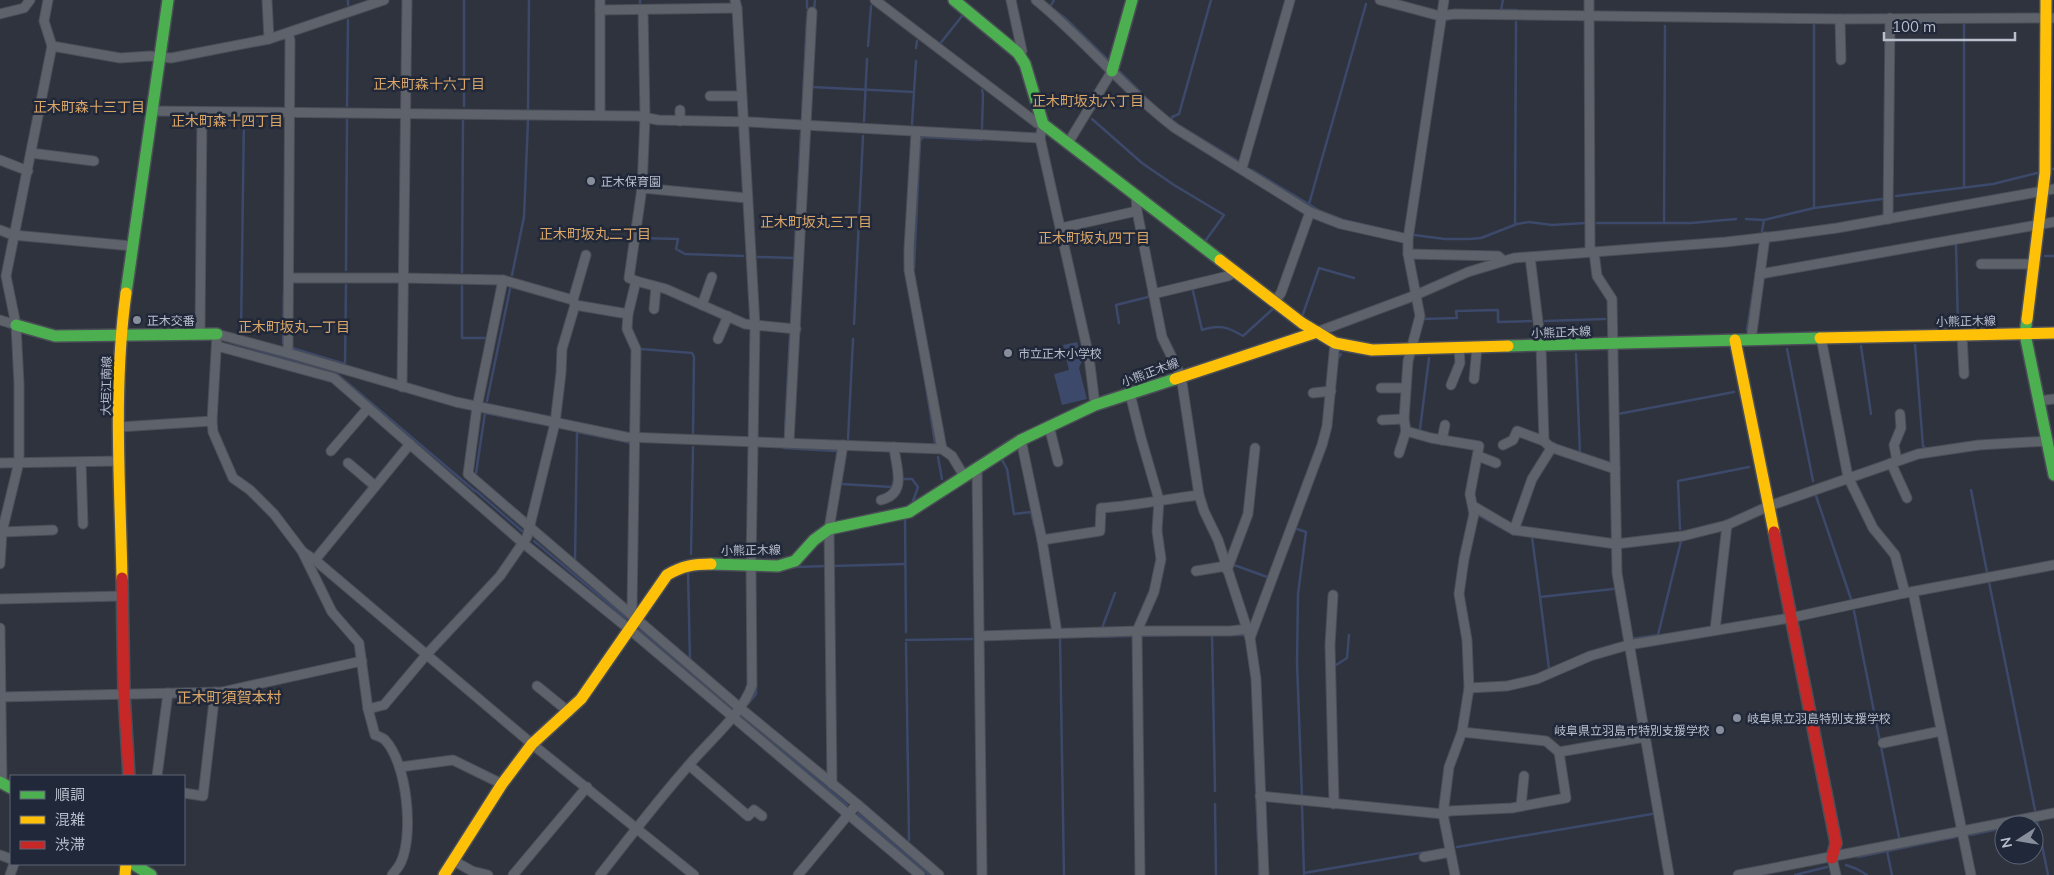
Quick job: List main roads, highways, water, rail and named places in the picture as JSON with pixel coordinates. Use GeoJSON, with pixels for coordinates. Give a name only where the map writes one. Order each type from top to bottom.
{"type":"FeatureCollection","features":[{"type":"Feature","properties":{"kind":"main road","name":"大垣江南線"},"geometry":{"type":"LineString","coordinates":[[129,775],[124,694],[119,427],[120,335],[168,0]]}},
{"type":"Feature","properties":{"kind":"main road"},"geometry":{"type":"LineString","coordinates":[[954,0],[1018,53],[1025,64],[1043,124],[1274,302],[1317,332]]}},
{"type":"Feature","properties":{"kind":"main road"},"geometry":{"type":"LineString","coordinates":[[1112,71],[1132,0]]}},
{"type":"Feature","properties":{"kind":"main road"},"geometry":{"type":"LineString","coordinates":[[2046,0],[2050,18],[2049,191],[2040,225],[2025,334],[2054,475]]}},
{"type":"Feature","properties":{"kind":"main road"},"geometry":{"type":"LineString","coordinates":[[16,325],[55,336],[217,334]]}},
{"type":"Feature","properties":{"kind":"main road","name":"小熊正木線"},"geometry":{"type":"LineString","coordinates":[[444,875],[502,784],[532,744],[582,699],[667,575],[679,568],[695,564],[778,566],[795,561],[814,540],[828,530],[909,512],[977,467],[1021,440],[1049,426],[1095,405],[1181,376],[1317,332],[1335,343],[1372,350],[2054,333]]}},
{"type":"Feature","properties":{"kind":"main road"},"geometry":{"type":"LineString","coordinates":[[1735,340],[1836,843],[1832,858]]}},
{"type":"Feature","properties":{"kind":"main road"},"geometry":{"type":"LineString","coordinates":[[135,865],[151,875]]}},
{"type":"Feature","properties":{"kind":"water"},"geometry":{"type":"Polygon","coordinates":[[[1077,342],[1082,361],[1079,368],[1087,399],[1062,405],[1054,374],[1069,370],[1063,345],[1077,342]]]}},
{"type":"Feature","properties":{"kind":"waterway"},"geometry":{"type":"LineString","coordinates":[[348,0],[348,5]]}},
{"type":"Feature","properties":{"kind":"waterway"},"geometry":{"type":"LineString","coordinates":[[464,0],[464,106]]}},
{"type":"Feature","properties":{"kind":"waterway"},"geometry":{"type":"LineString","coordinates":[[528,110],[529,0]]}},
{"type":"Feature","properties":{"kind":"waterway"},"geometry":{"type":"LineString","coordinates":[[807,0],[807,8]]}},
{"type":"Feature","properties":{"kind":"waterway"},"geometry":{"type":"LineString","coordinates":[[814,11],[815,0]]}},
{"type":"Feature","properties":{"kind":"waterway"},"geometry":{"type":"LineString","coordinates":[[1050,7],[1054,0]]}},
{"type":"Feature","properties":{"kind":"waterway"},"geometry":{"type":"LineString","coordinates":[[1171,121],[1172,117],[1179,114],[1211,0]]}},
{"type":"Feature","properties":{"kind":"waterway"},"geometry":{"type":"LineString","coordinates":[[1503,0],[1501,10],[1516,10],[1516,12]]}},
{"type":"Feature","properties":{"kind":"waterway"},"geometry":{"type":"LineString","coordinates":[[1309,204],[1366,4]]}},
{"type":"Feature","properties":{"kind":"waterway"},"geometry":{"type":"LineString","coordinates":[[868,46],[871,6]]}},
{"type":"Feature","properties":{"kind":"waterway"},"geometry":{"type":"LineString","coordinates":[[1053,9],[1065,18],[1108,60]]}},
{"type":"Feature","properties":{"kind":"waterway"},"geometry":{"type":"LineString","coordinates":[[939,45],[962,16]]}},
{"type":"Feature","properties":{"kind":"waterway"},"geometry":{"type":"LineString","coordinates":[[802,117],[807,18]]}},
{"type":"Feature","properties":{"kind":"waterway"},"geometry":{"type":"LineString","coordinates":[[347,106],[348,20]]}},
{"type":"Feature","properties":{"kind":"waterway"},"geometry":{"type":"LineString","coordinates":[[1515,224],[1516,22]]}},
{"type":"Feature","properties":{"kind":"waterway"},"geometry":{"type":"LineString","coordinates":[[1964,22],[1964,187]]}},
{"type":"Feature","properties":{"kind":"waterway"},"geometry":{"type":"LineString","coordinates":[[1814,25],[1814,208]]}},
{"type":"Feature","properties":{"kind":"waterway"},"geometry":{"type":"LineString","coordinates":[[1664,222],[1665,26]]}},
{"type":"Feature","properties":{"kind":"waterway"},"geometry":{"type":"LineString","coordinates":[[916,48],[917,41]]}},
{"type":"Feature","properties":{"kind":"waterway"},"geometry":{"type":"LineString","coordinates":[[864,121],[867,59]]}},
{"type":"Feature","properties":{"kind":"waterway"},"geometry":{"type":"LineString","coordinates":[[914,92],[916,61]]}},
{"type":"Feature","properties":{"kind":"waterway"},"geometry":{"type":"LineString","coordinates":[[1120,72],[1140,92]]}},
{"type":"Feature","properties":{"kind":"waterway"},"geometry":{"type":"LineString","coordinates":[[811,87],[914,92],[912,124]]}},
{"type":"Feature","properties":{"kind":"waterway"},"geometry":{"type":"LineString","coordinates":[[982,90],[982,128]]}},
{"type":"Feature","properties":{"kind":"waterway"},"geometry":{"type":"LineString","coordinates":[[241,332],[244,117],[283,117],[286,121]]}},
{"type":"Feature","properties":{"kind":"waterway"},"geometry":{"type":"LineString","coordinates":[[1092,119],[1142,163],[1224,215],[1206,240]]}},
{"type":"Feature","properties":{"kind":"waterway"},"geometry":{"type":"LineString","coordinates":[[346,270],[347,120]]}},
{"type":"Feature","properties":{"kind":"waterway"},"geometry":{"type":"LineString","coordinates":[[512,275],[524,217],[528,120]]}},
{"type":"Feature","properties":{"kind":"waterway"},"geometry":{"type":"LineString","coordinates":[[462,272],[463,121]]}},
{"type":"Feature","properties":{"kind":"waterway"},"geometry":{"type":"LineString","coordinates":[[1180,126],[1238,161]]}},
{"type":"Feature","properties":{"kind":"waterway"},"geometry":{"type":"LineString","coordinates":[[791,323],[801,132]]}},
{"type":"Feature","properties":{"kind":"waterway"},"geometry":{"type":"LineString","coordinates":[[854,324],[863,136]]}},
{"type":"Feature","properties":{"kind":"waterway"},"geometry":{"type":"LineString","coordinates":[[914,268],[920,141],[923,137],[982,140]]}},
{"type":"Feature","properties":{"kind":"waterway"},"geometry":{"type":"LineString","coordinates":[[1252,170],[1320,211],[1343,220],[1400,233]]}},
{"type":"Feature","properties":{"kind":"waterway"},"geometry":{"type":"LineString","coordinates":[[1896,196],[1993,184],[2037,173]]}},
{"type":"Feature","properties":{"kind":"waterway"},"geometry":{"type":"LineString","coordinates":[[1764,220],[1814,208],[1882,199]]}},
{"type":"Feature","properties":{"kind":"waterway"},"geometry":{"type":"LineString","coordinates":[[1597,223],[1691,223],[1736,219]]}},
{"type":"Feature","properties":{"kind":"waterway"},"geometry":{"type":"LineString","coordinates":[[1746,219],[1764,220],[1762,231]]}},
{"type":"Feature","properties":{"kind":"waterway"},"geometry":{"type":"LineString","coordinates":[[1414,235],[1445,239],[1469,239],[1481,238],[1517,224],[1529,222],[1552,225],[1586,223]]}},
{"type":"Feature","properties":{"kind":"waterway"},"geometry":{"type":"LineString","coordinates":[[639,238],[678,239],[676,249],[685,254],[743,256]]}},
{"type":"Feature","properties":{"kind":"waterway"},"geometry":{"type":"LineString","coordinates":[[1953,244],[1956,244],[1958,327]]}},
{"type":"Feature","properties":{"kind":"waterway"},"geometry":{"type":"LineString","coordinates":[[2045,256],[2054,256]]}},
{"type":"Feature","properties":{"kind":"waterway"},"geometry":{"type":"LineString","coordinates":[[758,257],[794,258]]}},
{"type":"Feature","properties":{"kind":"waterway"},"geometry":{"type":"LineString","coordinates":[[1303,314],[1319,268],[1354,278]]}},
{"type":"Feature","properties":{"kind":"waterway"},"geometry":{"type":"LineString","coordinates":[[1763,280],[1763,278],[1783,274]]}},
{"type":"Feature","properties":{"kind":"waterway"},"geometry":{"type":"LineString","coordinates":[[1747,330],[1755,280]]}},
{"type":"Feature","properties":{"kind":"waterway"},"geometry":{"type":"LineString","coordinates":[[292,348],[345,364],[346,285]]}},
{"type":"Feature","properties":{"kind":"waterway"},"geometry":{"type":"LineString","coordinates":[[462,286],[462,338],[487,338],[486,340]]}},
{"type":"Feature","properties":{"kind":"waterway"},"geometry":{"type":"LineString","coordinates":[[487,401],[510,289]]}},
{"type":"Feature","properties":{"kind":"waterway"},"geometry":{"type":"LineString","coordinates":[[283,343],[284,291]]}},
{"type":"Feature","properties":{"kind":"waterway"},"geometry":{"type":"LineString","coordinates":[[1193,291],[1202,330],[1223,327],[1243,336],[1274,308]]}},
{"type":"Feature","properties":{"kind":"waterway"},"geometry":{"type":"LineString","coordinates":[[1119,323],[1116,305],[1148,297]]}},
{"type":"Feature","properties":{"kind":"waterway"},"geometry":{"type":"LineString","coordinates":[[1424,319],[1457,318],[1456,311],[1498,310],[1498,322],[1531,321]]}},
{"type":"Feature","properties":{"kind":"waterway"},"geometry":{"type":"LineString","coordinates":[[1545,321],[1605,319]]}},
{"type":"Feature","properties":{"kind":"waterway"},"geometry":{"type":"LineString","coordinates":[[785,433],[790,334]]}},
{"type":"Feature","properties":{"kind":"waterway"},"geometry":{"type":"LineString","coordinates":[[848,439],[853,339]]}},
{"type":"Feature","properties":{"kind":"waterway"},"geometry":{"type":"LineString","coordinates":[[230,342],[337,374],[475,491]]}},
{"type":"Feature","properties":{"kind":"waterway"},"geometry":{"type":"LineString","coordinates":[[1915,345],[1923,446],[1926,449]]}},
{"type":"Feature","properties":{"kind":"waterway"},"geometry":{"type":"LineString","coordinates":[[1861,346],[1871,414]]}},
{"type":"Feature","properties":{"kind":"waterway"},"geometry":{"type":"LineString","coordinates":[[641,349],[692,353],[694,357],[693,433]]}},
{"type":"Feature","properties":{"kind":"waterway"},"geometry":{"type":"LineString","coordinates":[[1787,349],[1813,481]]}},
{"type":"Feature","properties":{"kind":"waterway"},"geometry":{"type":"LineString","coordinates":[[1337,360],[1341,354]]}},
{"type":"Feature","properties":{"kind":"waterway"},"geometry":{"type":"LineString","coordinates":[[1576,354],[1580,454]]}},
{"type":"Feature","properties":{"kind":"waterway"},"geometry":{"type":"LineString","coordinates":[[1420,429],[1429,358]]}},
{"type":"Feature","properties":{"kind":"waterway"},"geometry":{"type":"LineString","coordinates":[[924,373],[935,443]]}},
{"type":"Feature","properties":{"kind":"waterway"},"geometry":{"type":"LineString","coordinates":[[1618,414],[1734,392]]}},
{"type":"Feature","properties":{"kind":"waterway"},"geometry":{"type":"LineString","coordinates":[[476,473],[485,413],[537,423]]}},
{"type":"Feature","properties":{"kind":"waterway"},"geometry":{"type":"LineString","coordinates":[[575,561],[577,432],[628,442],[631,445]]}},
{"type":"Feature","properties":{"kind":"waterway"},"geometry":{"type":"LineString","coordinates":[[691,554],[693,447]]}},
{"type":"Feature","properties":{"kind":"waterway"},"geometry":{"type":"LineString","coordinates":[[784,448],[836,451]]}},
{"type":"Feature","properties":{"kind":"waterway"},"geometry":{"type":"LineString","coordinates":[[846,451],[841,484],[892,487],[894,480],[896,480]]}},
{"type":"Feature","properties":{"kind":"waterway"},"geometry":{"type":"LineString","coordinates":[[938,457],[942,479]]}},
{"type":"Feature","properties":{"kind":"waterway"},"geometry":{"type":"LineString","coordinates":[[1001,458],[1007,469],[1014,514],[1031,512],[1034,525]]}},
{"type":"Feature","properties":{"kind":"waterway"},"geometry":{"type":"LineString","coordinates":[[1680,529],[1678,481],[1749,467]]}},
{"type":"Feature","properties":{"kind":"waterway"},"geometry":{"type":"LineString","coordinates":[[901,479],[912,479],[918,487],[912,504]]}},
{"type":"Feature","properties":{"kind":"waterway"},"geometry":{"type":"LineString","coordinates":[[1971,490],[1987,572]]}},
{"type":"Feature","properties":{"kind":"waterway"},"geometry":{"type":"LineString","coordinates":[[476,491],[522,531]]}},
{"type":"Feature","properties":{"kind":"waterway"},"geometry":{"type":"LineString","coordinates":[[1816,496],[1851,599]]}},
{"type":"Feature","properties":{"kind":"waterway"},"geometry":{"type":"LineString","coordinates":[[1478,515],[1507,531]]}},
{"type":"Feature","properties":{"kind":"waterway"},"geometry":{"type":"LineString","coordinates":[[905,518],[906,632]]}},
{"type":"Feature","properties":{"kind":"waterway"},"geometry":{"type":"LineString","coordinates":[[1294,528],[1306,532],[1298,594],[1297,663],[1302,797]]}},
{"type":"Feature","properties":{"kind":"waterway"},"geometry":{"type":"LineString","coordinates":[[1530,536],[1532,537],[1540,597]]}},
{"type":"Feature","properties":{"kind":"waterway"},"geometry":{"type":"LineString","coordinates":[[534,541],[627,619]]}},
{"type":"Feature","properties":{"kind":"waterway"},"geometry":{"type":"LineString","coordinates":[[1631,639],[1658,635],[1681,541]]}},
{"type":"Feature","properties":{"kind":"waterway"},"geometry":{"type":"LineString","coordinates":[[832,566],[905,564]]}},
{"type":"Feature","properties":{"kind":"waterway"},"geometry":{"type":"LineString","coordinates":[[1234,565],[1270,578]]}},
{"type":"Feature","properties":{"kind":"waterway"},"geometry":{"type":"LineString","coordinates":[[796,567],[827,566]]}},
{"type":"Feature","properties":{"kind":"waterway"},"geometry":{"type":"LineString","coordinates":[[690,570],[688,572],[690,660]]}},
{"type":"Feature","properties":{"kind":"waterway"},"geometry":{"type":"LineString","coordinates":[[1989,582],[2035,810]]}},
{"type":"Feature","properties":{"kind":"waterway"},"geometry":{"type":"LineString","coordinates":[[1549,669],[1540,597],[1613,589]]}},
{"type":"Feature","properties":{"kind":"waterway"},"geometry":{"type":"LineString","coordinates":[[1102,628],[1115,593]]}},
{"type":"Feature","properties":{"kind":"waterway"},"geometry":{"type":"LineString","coordinates":[[1854,611],[1899,837]]}},
{"type":"Feature","properties":{"kind":"waterway"},"geometry":{"type":"LineString","coordinates":[[639,630],[734,710]]}},
{"type":"Feature","properties":{"kind":"waterway"},"geometry":{"type":"LineString","coordinates":[[1143,636],[1174,635]]}},
{"type":"Feature","properties":{"kind":"waterway"},"geometry":{"type":"LineString","coordinates":[[1212,635],[1215,791]]}},
{"type":"Feature","properties":{"kind":"waterway"},"geometry":{"type":"LineString","coordinates":[[1232,635],[1246,635]]}},
{"type":"Feature","properties":{"kind":"waterway"},"geometry":{"type":"LineString","coordinates":[[1333,667],[1347,658],[1349,635]]}},
{"type":"Feature","properties":{"kind":"waterway"},"geometry":{"type":"LineString","coordinates":[[1095,637],[1132,636]]}},
{"type":"Feature","properties":{"kind":"waterway"},"geometry":{"type":"LineString","coordinates":[[1060,637],[1064,875]]}},
{"type":"Feature","properties":{"kind":"waterway"},"geometry":{"type":"LineString","coordinates":[[906,640],[972,639]]}},
{"type":"Feature","properties":{"kind":"waterway"},"geometry":{"type":"LineString","coordinates":[[906,643],[909,840]]}},
{"type":"Feature","properties":{"kind":"waterway"},"geometry":{"type":"LineString","coordinates":[[747,705],[756,694],[756,685]]}},
{"type":"Feature","properties":{"kind":"waterway"},"geometry":{"type":"LineString","coordinates":[[739,714],[847,805]]}},
{"type":"Feature","properties":{"kind":"waterway"},"geometry":{"type":"LineString","coordinates":[[1254,734],[1258,841]]}},
{"type":"Feature","properties":{"kind":"waterway"},"geometry":{"type":"LineString","coordinates":[[1335,797],[1338,796],[1338,787]]}},
{"type":"Feature","properties":{"kind":"waterway"},"geometry":{"type":"LineString","coordinates":[[1215,804],[1216,875]]}},
{"type":"Feature","properties":{"kind":"waterway"},"geometry":{"type":"LineString","coordinates":[[1302,805],[1304,875]]}},
{"type":"Feature","properties":{"kind":"waterway"},"geometry":{"type":"LineString","coordinates":[[858,814],[929,875]]}},
{"type":"Feature","properties":{"kind":"waterway"},"geometry":{"type":"LineString","coordinates":[[1457,847],[1652,814]]}},
{"type":"Feature","properties":{"kind":"waterway"},"geometry":{"type":"LineString","coordinates":[[1970,835],[1994,830]]}},
{"type":"Feature","properties":{"kind":"waterway"},"geometry":{"type":"LineString","coordinates":[[1858,857],[1956,837]]}},
{"type":"Feature","properties":{"kind":"waterway"},"geometry":{"type":"LineString","coordinates":[[1259,849],[1259,875]]}},
{"type":"Feature","properties":{"kind":"waterway"},"geometry":{"type":"LineString","coordinates":[[1887,851],[1892,875]]}},
{"type":"Feature","properties":{"kind":"waterway"},"geometry":{"type":"LineString","coordinates":[[1304,873],[1426,852]]}},
{"type":"Feature","properties":{"kind":"waterway"},"geometry":{"type":"LineString","coordinates":[[2044,855],[2048,875]]}},
{"type":"Feature","properties":{"kind":"waterway"},"geometry":{"type":"LineString","coordinates":[[1846,865],[1867,875]]}},
{"type":"Feature","properties":{"kind":"waterway"},"geometry":{"type":"LineString","coordinates":[[1795,875],[1827,867]]}},
{"type":"Feature","properties":{"kind":"place","name":"正木保育園"},"geometry":{"type":"Point","coordinates":[591,181]}},
{"type":"Feature","properties":{"kind":"place","name":"正木交番"},"geometry":{"type":"Point","coordinates":[137,320]}},
{"type":"Feature","properties":{"kind":"place","name":"市立正木小学校"},"geometry":{"type":"Point","coordinates":[1008,353]}},
{"type":"Feature","properties":{"kind":"place","name":"岐阜県立羽島特別支援学校"},"geometry":{"type":"Point","coordinates":[1737,718]}},
{"type":"Feature","properties":{"kind":"place","name":"岐阜県立羽島市特別支援学校"},"geometry":{"type":"Point","coordinates":[1720,730]}},
{"type":"Feature","properties":{"kind":"district","name":"正木町森十六丁目"},"geometry":{"type":"Point","coordinates":[429,84]}},
{"type":"Feature","properties":{"kind":"district","name":"正木町坂丸六丁目"},"geometry":{"type":"Point","coordinates":[1088,101]}},
{"type":"Feature","properties":{"kind":"district","name":"正木町森十三丁目"},"geometry":{"type":"Point","coordinates":[89,107]}},
{"type":"Feature","properties":{"kind":"district","name":"正木町森十四丁目"},"geometry":{"type":"Point","coordinates":[227,121]}},
{"type":"Feature","properties":{"kind":"district","name":"正木町坂丸三丁目"},"geometry":{"type":"Point","coordinates":[816,222]}},
{"type":"Feature","properties":{"kind":"district","name":"正木町坂丸二丁目"},"geometry":{"type":"Point","coordinates":[595,234]}},
{"type":"Feature","properties":{"kind":"district","name":"正木町坂丸四丁目"},"geometry":{"type":"Point","coordinates":[1094,238]}},
{"type":"Feature","properties":{"kind":"district","name":"正木町坂丸一丁目"},"geometry":{"type":"Point","coordinates":[294,327]}},
{"type":"Feature","properties":{"kind":"district","name":"正木町須賀本村"},"geometry":{"type":"Point","coordinates":[229,697]}}]}
